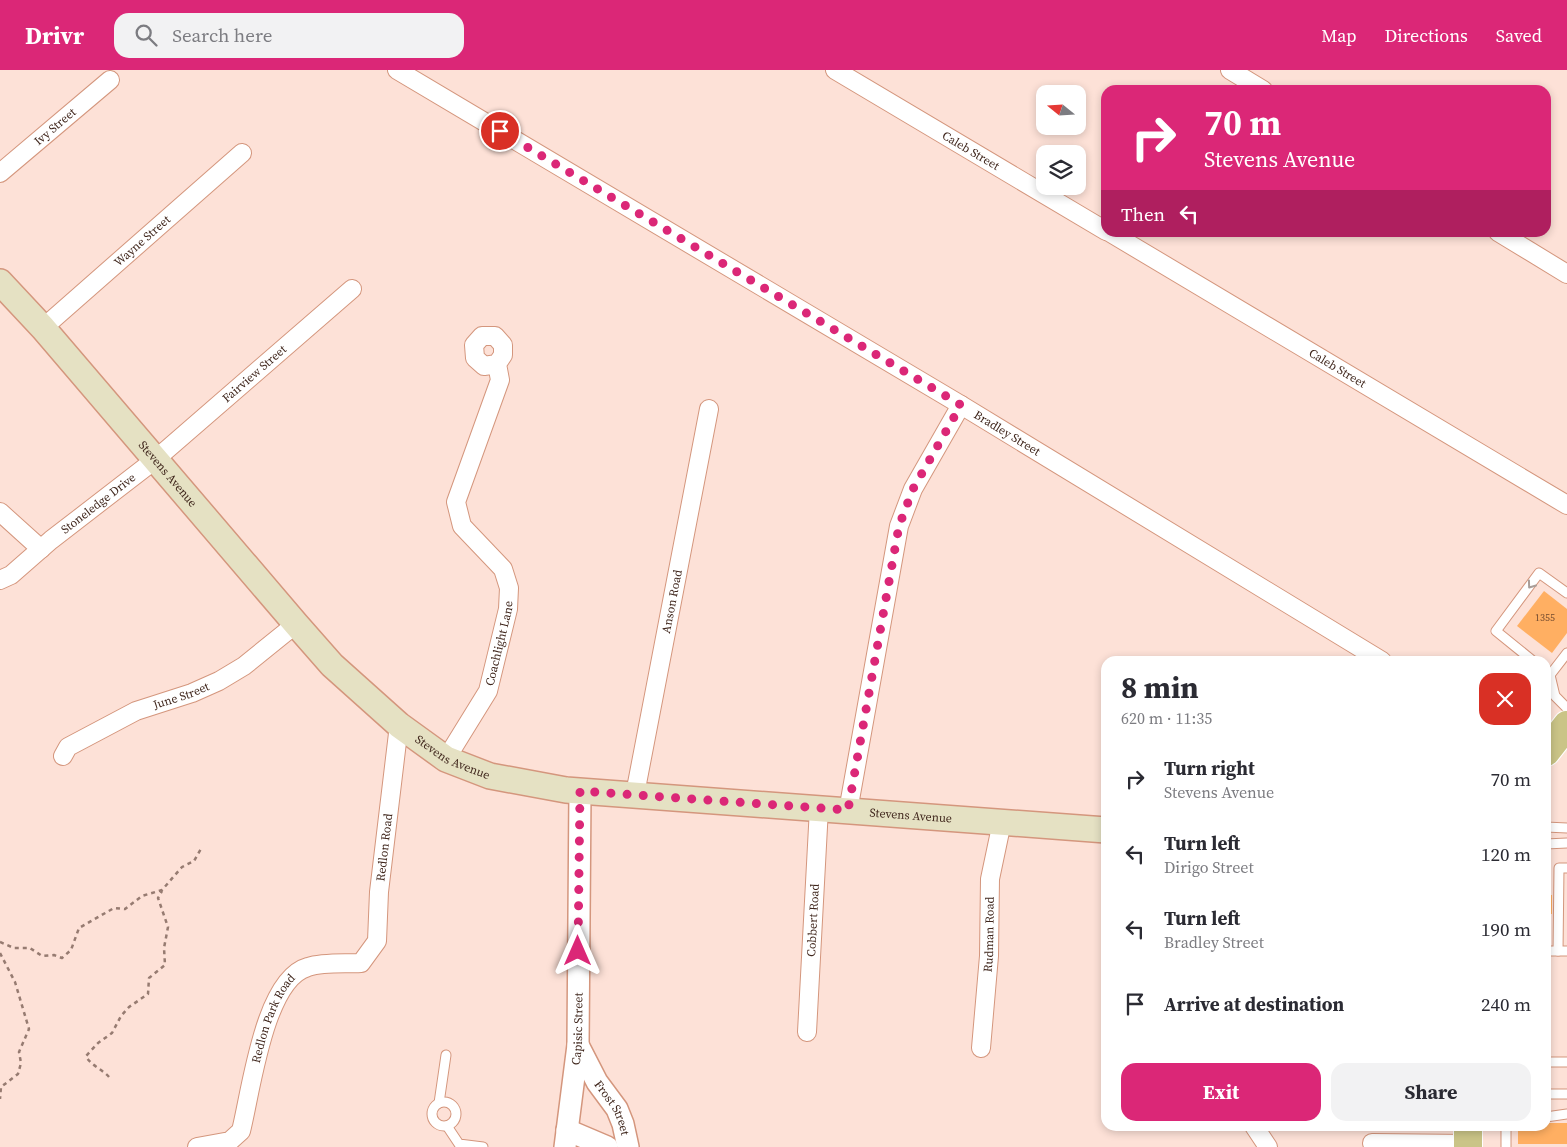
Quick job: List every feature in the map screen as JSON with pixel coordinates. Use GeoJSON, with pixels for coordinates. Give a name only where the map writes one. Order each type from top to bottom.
{"type":"FeatureCollection","features":[{"type":"Feature","properties":{"kind":"main road","name":"Stevens Avenue"},"geometry":{"type":"LineString","coordinates":[[0,282],[43,328],[332,665],[399,725],[446,759],[490,776],[540,786],[580,791],[1101,830]]}},
{"type":"Feature","properties":{"kind":"main road"},"geometry":{"type":"LineString","coordinates":[[1551,746],[1567,725]]}},
{"type":"Feature","properties":{"kind":"street","name":"Bradley Street"},"geometry":{"type":"LineString","coordinates":[[397,70],[961,405],[1374,656]]}},
{"type":"Feature","properties":{"kind":"street","name":"Caleb Street"},"geometry":{"type":"LineString","coordinates":[[835,70],[1101,228]]}},
{"type":"Feature","properties":{"kind":"street"},"geometry":{"type":"LineString","coordinates":[[1230,70],[1255,85]]}},
{"type":"Feature","properties":{"kind":"street","name":"Ivy Street"},"geometry":{"type":"LineString","coordinates":[[0,173],[110,80]]}},
{"type":"Feature","properties":{"kind":"street","name":"Wayne Street"},"geometry":{"type":"LineString","coordinates":[[43,328],[242,153]]}},
{"type":"Feature","properties":{"kind":"street","name":"Caleb Street"},"geometry":{"type":"LineString","coordinates":[[1116,237],[1567,505]]}},
{"type":"Feature","properties":{"kind":"street"},"geometry":{"type":"LineString","coordinates":[[1506,237],[1567,274]]}},
{"type":"Feature","properties":{"kind":"street","name":"Fairview Street"},"geometry":{"type":"LineString","coordinates":[[156,459],[352,289]]}},
{"type":"Feature","properties":{"kind":"street","name":"Coachlight Lane"},"geometry":{"type":"LineString","coordinates":[[446,759],[488,691],[508,608],[509,588],[503,569],[462,526],[456,502],[499,383],[501,376],[497,364]]}},
{"type":"Feature","properties":{"kind":"street"},"geometry":{"type":"LineString","coordinates":[[848,810],[899,526],[913,489],[961,405]]}},
{"type":"Feature","properties":{"kind":"street","name":"Anson Road"},"geometry":{"type":"LineString","coordinates":[[635,794],[709,409]]}},
{"type":"Feature","properties":{"kind":"street","name":"Stoneledge Drive"},"geometry":{"type":"LineString","coordinates":[[0,580],[11,575],[41,549],[156,459]]}},
{"type":"Feature","properties":{"kind":"street"},"geometry":{"type":"LineString","coordinates":[[0,512],[41,549]]}},
{"type":"Feature","properties":{"kind":"street","name":"June Street"},"geometry":{"type":"LineString","coordinates":[[63,756],[68,747],[136,711],[192,694],[219,682],[244,666],[296,624]]}},
{"type":"Feature","properties":{"kind":"street","name":"Redlon Road"},"geometry":{"type":"LineString","coordinates":[[361,963],[376,940],[379,892],[399,725]]}},
{"type":"Feature","properties":{"kind":"street","name":"Capisic Street"},"geometry":{"type":"LineString","coordinates":[[566,1138],[578,1045],[580,791]]}},
{"type":"Feature","properties":{"kind":"street","name":"Cobbert Road"},"geometry":{"type":"LineString","coordinates":[[807,1032],[819,808]]}},
{"type":"Feature","properties":{"kind":"street","name":"Rudman Road"},"geometry":{"type":"LineString","coordinates":[[981,1048],[989,956],[990,879],[1002,822]]}},
{"type":"Feature","properties":{"kind":"street","name":"Redlon Park Road"},"geometry":{"type":"LineString","coordinates":[[197,1147],[241,1139],[263,1033],[271,1008],[283,985],[306,967],[361,963]]}},
{"type":"Feature","properties":{"kind":"street","name":"Frost Street"},"geometry":{"type":"LineString","coordinates":[[578,1045],[597,1082],[616,1109],[623,1124],[628,1147]]}},
{"type":"Feature","properties":{"kind":"street"},"geometry":{"type":"LineString","coordinates":[[1257,1131],[1268,1147]]}},
{"type":"Feature","properties":{"kind":"street","name":"Frost Street"},"geometry":{"type":"LineString","coordinates":[[566,1138],[607,1147]]}},
{"type":"Feature","properties":{"kind":"street"},"geometry":{"type":"LineString","coordinates":[[1372,1143],[1468,1139]]}},
{"type":"Feature","properties":{"kind":"lane"},"geometry":{"type":"LineString","coordinates":[[1527,656],[1496,631],[1539,573],[1567,594]]}},
{"type":"Feature","properties":{"kind":"lane"},"geometry":{"type":"LineString","coordinates":[[1551,670],[1567,653]]}},
{"type":"Feature","properties":{"kind":"lane"},"geometry":{"type":"LineString","coordinates":[[1551,683],[1555,696],[1567,708]]}},
{"type":"Feature","properties":{"kind":"lane"},"geometry":{"type":"LineString","coordinates":[[1551,827],[1567,828]]}},
{"type":"Feature","properties":{"kind":"lane"},"geometry":{"type":"LineString","coordinates":[[1551,844],[1567,843]]}},
{"type":"Feature","properties":{"kind":"lane"},"geometry":{"type":"LineString","coordinates":[[1562,951],[1563,868]]}},
{"type":"Feature","properties":{"kind":"lane"},"geometry":{"type":"LineString","coordinates":[[439,1103],[451,1104],[456,1110],[454,1121],[447,1126],[440,1125],[432,1117],[433,1109],[439,1103],[446,1055]]}},
{"type":"Feature","properties":{"kind":"lane"},"geometry":{"type":"LineString","coordinates":[[1551,1062],[1567,1062]]}},
{"type":"Feature","properties":{"kind":"lane"},"geometry":{"type":"LineString","coordinates":[[1551,1094],[1567,1094]]}},
{"type":"Feature","properties":{"kind":"lane"},"geometry":{"type":"LineString","coordinates":[[1551,1117],[1567,1114]]}},
{"type":"Feature","properties":{"kind":"lane"},"geometry":{"type":"LineString","coordinates":[[447,1126],[459,1144],[483,1147]]}},
{"type":"Feature","properties":{"kind":"lane"},"geometry":{"type":"LineString","coordinates":[[1506,1131],[1506,1147]]}},
{"type":"Feature","properties":{"kind":"path"},"geometry":{"type":"LineString","coordinates":[[109,1077],[102,1069],[88,1062],[86,1056],[98,1043],[112,1033],[121,1016],[129,1007],[148,994],[149,978],[165,965],[164,948],[168,927],[158,898],[162,890],[182,868],[194,861],[202,847]]}},
{"type":"Feature","properties":{"kind":"path"},"geometry":{"type":"LineString","coordinates":[[0,942],[14,948],[30,948],[42,956],[54,955],[62,958],[71,950],[79,928],[114,908],[125,909],[142,896],[162,890]]}},
{"type":"Feature","properties":{"kind":"path"},"geometry":{"type":"LineString","coordinates":[[0,953],[15,982],[29,1029],[19,1052],[21,1063],[18,1074],[0,1087],[0,1099]]}},
{"type":"Feature","properties":{"kind":"building"},"geometry":{"type":"Polygon","coordinates":[[[1544,591],[1567,609],[1567,633],[1552,653],[1517,626],[1544,591]]]}},
{"type":"Feature","properties":{"kind":"building"},"geometry":{"type":"Polygon","coordinates":[[[1551,895],[1552,895],[1551,914],[1551,895]]]}},
{"type":"Feature","properties":{"kind":"building"},"geometry":{"type":"Polygon","coordinates":[[[1551,1123],[1567,1123],[1567,1144],[1518,1144],[1518,1131],[1551,1131],[1551,1123]]]}},
{"type":"Feature","properties":{"kind":"route"},"geometry":{"type":"LineString","coordinates":[[500,131],[961,405],[904,508],[899,526],[848,810],[580,791],[578,951]]}}]}
